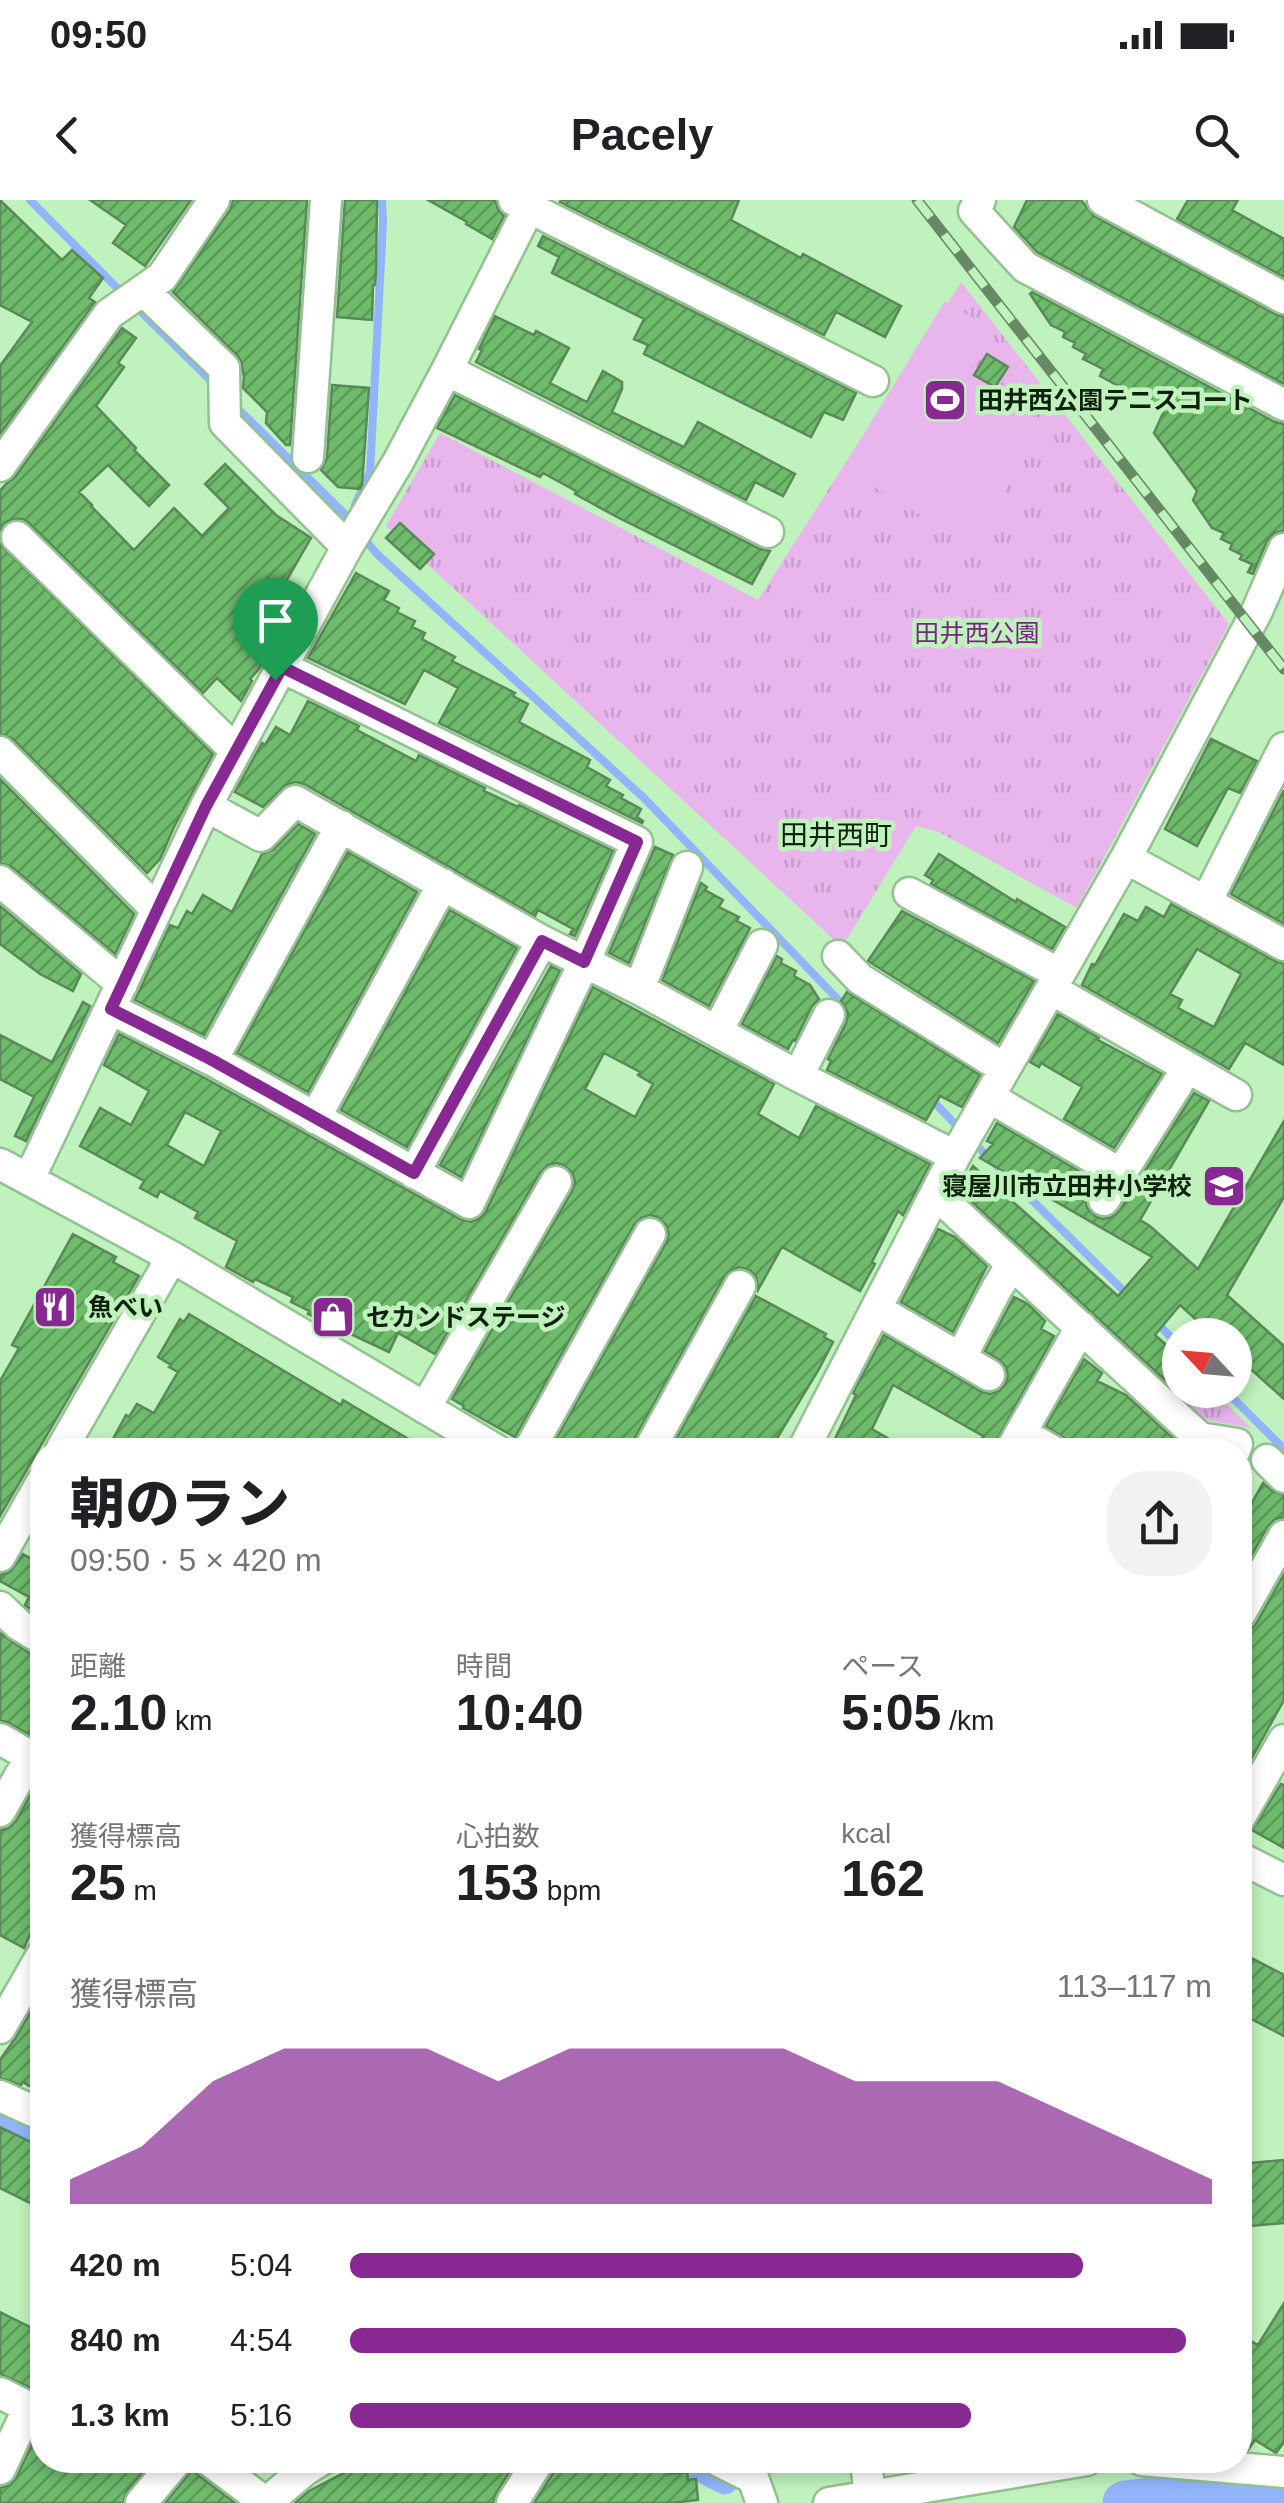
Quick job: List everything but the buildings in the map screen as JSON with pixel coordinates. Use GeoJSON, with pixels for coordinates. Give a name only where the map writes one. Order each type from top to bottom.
{"type":"FeatureCollection","features":[{"type":"Feature","properties":{"kind":"street"},"geometry":{"type":"LineString","coordinates":[[0,466],[109,314],[162,277],[214,200]]}},
{"type":"Feature","properties":{"kind":"street"},"geometry":{"type":"LineString","coordinates":[[308,457],[326,200]]}},
{"type":"Feature","properties":{"kind":"street"},"geometry":{"type":"LineString","coordinates":[[980,200],[974,211],[1025,267],[1284,406]]}},
{"type":"Feature","properties":{"kind":"street"},"geometry":{"type":"LineString","coordinates":[[1104,200],[1284,298]]}},
{"type":"Feature","properties":{"kind":"street"},"geometry":{"type":"LineString","coordinates":[[29,1179],[206,806],[447,370],[525,203],[872,381]]}},
{"type":"Feature","properties":{"kind":"street"},"geometry":{"type":"LineString","coordinates":[[134,296],[224,368],[225,423],[354,535]]}},
{"type":"Feature","properties":{"kind":"street"},"geometry":{"type":"LineString","coordinates":[[447,370],[768,532]]}},
{"type":"Feature","properties":{"kind":"street"},"geometry":{"type":"LineString","coordinates":[[17,537],[236,752]]}},
{"type":"Feature","properties":{"kind":"street"},"geometry":{"type":"LineString","coordinates":[[809,1438],[957,1154],[1126,858],[1257,611],[1284,550]]}},
{"type":"Feature","properties":{"kind":"street"},"geometry":{"type":"LineString","coordinates":[[0,881],[116,996],[212,1060],[470,1204],[637,842],[282,667]]}},
{"type":"Feature","properties":{"kind":"street"},"geometry":{"type":"LineString","coordinates":[[1206,902],[1284,748]]}},
{"type":"Feature","properties":{"kind":"street"},"geometry":{"type":"LineString","coordinates":[[0,752],[156,909]]}},
{"type":"Feature","properties":{"kind":"street"},"geometry":{"type":"LineString","coordinates":[[206,806],[262,836],[294,801],[542,941],[718,1030],[798,1076],[957,1154]]}},
{"type":"Feature","properties":{"kind":"street"},"geometry":{"type":"LineString","coordinates":[[212,1060],[341,826]]}},
{"type":"Feature","properties":{"kind":"street"},"geometry":{"type":"LineString","coordinates":[[1126,858],[1284,946]]}},
{"type":"Feature","properties":{"kind":"street"},"geometry":{"type":"LineString","coordinates":[[639,989],[686,867]]}},
{"type":"Feature","properties":{"kind":"street"},"geometry":{"type":"LineString","coordinates":[[314,1118],[443,884]]}},
{"type":"Feature","properties":{"kind":"street"},"geometry":{"type":"LineString","coordinates":[[908,893],[1236,1095]]}},
{"type":"Feature","properties":{"kind":"street"},"geometry":{"type":"LineString","coordinates":[[414,1173],[542,941]]}},
{"type":"Feature","properties":{"kind":"street"},"geometry":{"type":"LineString","coordinates":[[718,1030],[762,944]]}},
{"type":"Feature","properties":{"kind":"street"},"geometry":{"type":"LineString","coordinates":[[838,956],[860,979],[1005,1069]]}},
{"type":"Feature","properties":{"kind":"street"},"geometry":{"type":"LineString","coordinates":[[798,1076],[829,1015]]}},
{"type":"Feature","properties":{"kind":"street"},"geometry":{"type":"LineString","coordinates":[[1104,1200],[1178,1083]]}},
{"type":"Feature","properties":{"kind":"street"},"geometry":{"type":"LineString","coordinates":[[982,1109],[1122,1174]]}},
{"type":"Feature","properties":{"kind":"street"},"geometry":{"type":"LineString","coordinates":[[0,1164],[172,1257],[475,1438]]}},
{"type":"Feature","properties":{"kind":"street"},"geometry":{"type":"LineString","coordinates":[[426,1408],[556,1182]]}},
{"type":"Feature","properties":{"kind":"street"},"geometry":{"type":"LineString","coordinates":[[936,1194],[1200,1438]]}},
{"type":"Feature","properties":{"kind":"street"},"geometry":{"type":"LineString","coordinates":[[535,1438],[650,1234]]}},
{"type":"Feature","properties":{"kind":"street"},"geometry":{"type":"LineString","coordinates":[[68,1438],[172,1257]]}},
{"type":"Feature","properties":{"kind":"street"},"geometry":{"type":"LineString","coordinates":[[961,1357],[1012,1264]]}},
{"type":"Feature","properties":{"kind":"street"},"geometry":{"type":"LineString","coordinates":[[656,1438],[740,1286]]}},
{"type":"Feature","properties":{"kind":"street"},"geometry":{"type":"LineString","coordinates":[[876,1309],[989,1375]]}},
{"type":"Feature","properties":{"kind":"street"},"geometry":{"type":"LineString","coordinates":[[1018,1438],[1081,1326]]}},
{"type":"Feature","properties":{"kind":"street"},"geometry":{"type":"LineString","coordinates":[[0,1556],[30,1503]]}},
{"type":"Feature","properties":{"kind":"street"},"geometry":{"type":"LineString","coordinates":[[1252,1593],[1284,1536]]}},
{"type":"Feature","properties":{"kind":"street"},"geometry":{"type":"LineString","coordinates":[[0,1607],[30,1632]]}},
{"type":"Feature","properties":{"kind":"street"},"geometry":{"type":"LineString","coordinates":[[0,1739],[30,1756]]}},
{"type":"Feature","properties":{"kind":"street"},"geometry":{"type":"LineString","coordinates":[[1252,1796],[1284,1740]]}},
{"type":"Feature","properties":{"kind":"street"},"geometry":{"type":"LineString","coordinates":[[0,1811],[30,1770]]}},
{"type":"Feature","properties":{"kind":"street"},"geometry":{"type":"LineString","coordinates":[[1252,1864],[1284,1880]]}},
{"type":"Feature","properties":{"kind":"street"},"geometry":{"type":"LineString","coordinates":[[0,2028],[30,1975]]}},
{"type":"Feature","properties":{"kind":"street"},"geometry":{"type":"LineString","coordinates":[[0,2096],[30,2110]]}},
{"type":"Feature","properties":{"kind":"street"},"geometry":{"type":"LineString","coordinates":[[0,2393],[30,2407]]}},
{"type":"Feature","properties":{"kind":"street"},"geometry":{"type":"LineString","coordinates":[[0,2470],[30,2420]]}},
{"type":"Feature","properties":{"kind":"street"},"geometry":{"type":"LineString","coordinates":[[1252,2469],[1284,2472]]}},
{"type":"Feature","properties":{"kind":"street"},"geometry":{"type":"LineString","coordinates":[[142,2503],[166,2473]]}},
{"type":"Feature","properties":{"kind":"street"},"geometry":{"type":"LineString","coordinates":[[226,2473],[266,2503],[301,2473]]}},
{"type":"Feature","properties":{"kind":"street"},"geometry":{"type":"LineString","coordinates":[[512,2503],[531,2473]]}},
{"type":"Feature","properties":{"kind":"street"},"geometry":{"type":"LineString","coordinates":[[743,2473],[753,2478],[762,2503]]}},
{"type":"Feature","properties":{"kind":"street"},"geometry":{"type":"LineString","coordinates":[[867,2473],[870,2497]]}},
{"type":"Feature","properties":{"kind":"street"},"geometry":{"type":"LineString","coordinates":[[830,2503],[1011,2473]]}},
{"type":"Feature","properties":{"kind":"green space","name":"田井西公園"},"geometry":{"type":"Polygon","coordinates":[[[961,282],[1229,624],[1077,908],[939,832],[916,826],[842,947],[386,526],[440,433],[758,600],[961,282]]]}},
{"type":"Feature","properties":{"kind":"green space","name":"田井西公園テニスコート"},"geometry":{"type":"Polygon","coordinates":[[[945,301],[994,331],[967,376],[1045,424],[971,545],[843,468],[945,301]]]}},
{"type":"Feature","properties":{"kind":"green space"},"geometry":{"type":"Polygon","coordinates":[[[1191,1408],[1230,1408],[1251,1428],[1202,1419],[1191,1408]]]}},
{"type":"Feature","properties":{"kind":"waterway"},"geometry":{"type":"LineString","coordinates":[[30,200],[125,296]]}},
{"type":"Feature","properties":{"kind":"waterway"},"geometry":{"type":"LineString","coordinates":[[355,505],[370,472],[382,200]]}},
{"type":"Feature","properties":{"kind":"waterway"},"geometry":{"type":"LineString","coordinates":[[135,306],[214,384]]}},
{"type":"Feature","properties":{"kind":"waterway"},"geometry":{"type":"LineString","coordinates":[[234,405],[352,521]]}},
{"type":"Feature","properties":{"kind":"waterway"},"geometry":{"type":"LineString","coordinates":[[363,537],[645,799],[850,1012]]}},
{"type":"Feature","properties":{"kind":"waterway"},"geometry":{"type":"LineString","coordinates":[[931,1099],[960,1129]]}},
{"type":"Feature","properties":{"kind":"waterway"},"geometry":{"type":"LineString","coordinates":[[973,1142],[1130,1297]]}},
{"type":"Feature","properties":{"kind":"waterway"},"geometry":{"type":"LineString","coordinates":[[1155,1321],[1162,1328]]}},
{"type":"Feature","properties":{"kind":"waterway"},"geometry":{"type":"LineString","coordinates":[[1243,1408],[1284,1449]]}},
{"type":"Feature","properties":{"kind":"waterway"},"geometry":{"type":"LineString","coordinates":[[0,2113],[30,2128]]}},
{"type":"Feature","properties":{"kind":"waterway"},"geometry":{"type":"LineString","coordinates":[[707,2473],[725,2482]]}},
{"type":"Feature","properties":{"kind":"waterway"},"geometry":{"type":"LineString","coordinates":[[1125,2503],[1158,2499],[1284,2500]]}},
{"type":"Feature","properties":{"kind":"railway"},"geometry":{"type":"LineString","coordinates":[[917,200],[1284,669]]}},
{"type":"Feature","properties":{"kind":"place","name":"田井西公園テニスコート"},"geometry":{"type":"Point","coordinates":[945,400]}},
{"type":"Feature","properties":{"kind":"place","name":"寝屋川市立田井小学校"},"geometry":{"type":"Point","coordinates":[1224,1186]}},
{"type":"Feature","properties":{"kind":"place","name":"魚べい"},"geometry":{"type":"Point","coordinates":[55,1307]}},
{"type":"Feature","properties":{"kind":"place","name":"セカンドステージ"},"geometry":{"type":"Point","coordinates":[333,1317]}},
{"type":"Feature","properties":{"kind":"district","name":"田井西町"},"geometry":{"type":"Point","coordinates":[836,835]}},
{"type":"Feature","properties":{"kind":"route"},"geometry":{"type":"LineString","coordinates":[[282,667],[637,842],[584,962],[542,941],[414,1173],[212,1060],[111,1009],[206,806],[275,680],[282,667]]}}]}
